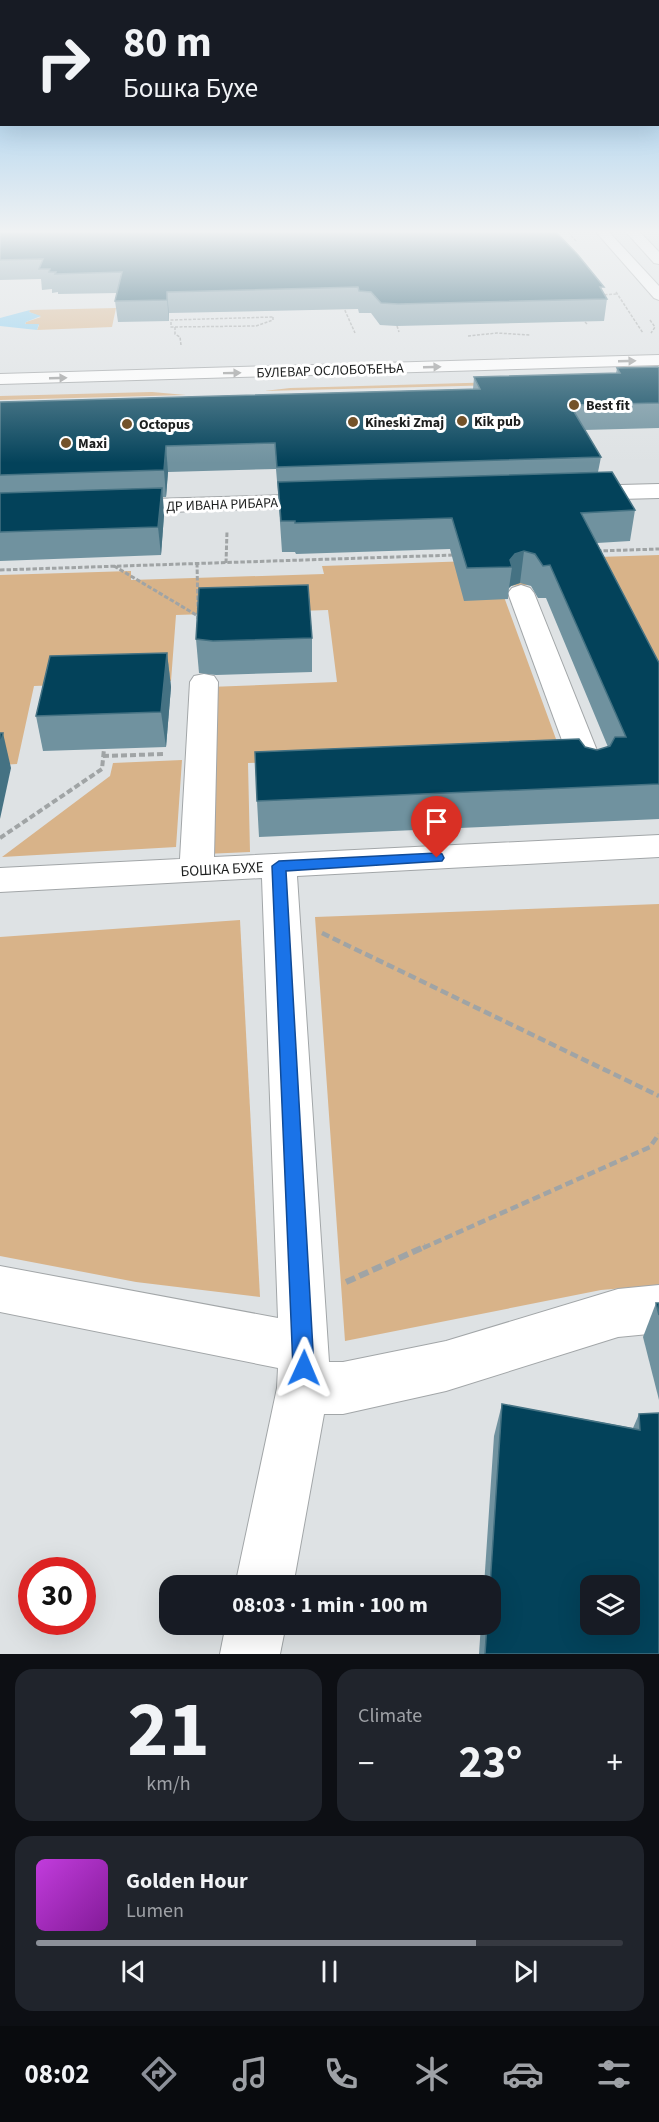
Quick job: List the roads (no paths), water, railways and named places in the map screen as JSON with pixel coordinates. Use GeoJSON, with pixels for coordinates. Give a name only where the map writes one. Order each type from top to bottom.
{"type":"FeatureCollection","features":[{"type":"Feature","properties":{"kind":"main road","name":"БУЛЕВАР ОСЛОБОЂЕЊА"},"geometry":{"type":"LineString","coordinates":[[0,363],[659,346]]}},
{"type":"Feature","properties":{"kind":"main road","name":"БУЛЕВАР ОСЛОБОЂЕЊА"},"geometry":{"type":"LineString","coordinates":[[0,379],[659,360]]}},
{"type":"Feature","properties":{"kind":"main road"},"geometry":{"type":"LineString","coordinates":[[563,494],[652,491],[659,513]]}},
{"type":"Feature","properties":{"kind":"main road","name":"ДР ИВАНА РИБАРА"},"geometry":{"type":"LineString","coordinates":[[92,508],[350,500]]}},
{"type":"Feature","properties":{"kind":"main road"},"geometry":{"type":"LineString","coordinates":[[521,593],[579,766]]}},
{"type":"Feature","properties":{"kind":"main road"},"geometry":{"type":"LineString","coordinates":[[197,870],[204,682]]}},
{"type":"Feature","properties":{"kind":"main road","name":"БОШКА БУХЕ"},"geometry":{"type":"LineString","coordinates":[[0,880],[279,866],[614,835],[659,846]]}},
{"type":"Feature","properties":{"kind":"main road"},"geometry":{"type":"LineString","coordinates":[[266,1575],[304,1368],[279,866]]}},
{"type":"Feature","properties":{"kind":"main road"},"geometry":{"type":"LineString","coordinates":[[0,1288],[304,1368],[343,1388],[446,1366],[618,1312],[659,1309]]}},
{"type":"Feature","properties":{"kind":"main road"},"geometry":{"type":"LineString","coordinates":[[250,1654],[254,1635]]}},
{"type":"Feature","properties":{"kind":"water"},"geometry":{"type":"Polygon","coordinates":[[[30,310],[29,312],[41,316],[25,324],[39,324],[37,330],[0,326],[0,318],[30,310]]]}},
{"type":"Feature","properties":{"kind":"place","name":"Best fit"},"geometry":{"type":"Point","coordinates":[574,405]}},
{"type":"Feature","properties":{"kind":"place","name":"Kik pub"},"geometry":{"type":"Point","coordinates":[462,421]}},
{"type":"Feature","properties":{"kind":"place","name":"Kineski Zmaj"},"geometry":{"type":"Point","coordinates":[353,422]}},
{"type":"Feature","properties":{"kind":"place","name":"Octopus"},"geometry":{"type":"Point","coordinates":[127,424]}},
{"type":"Feature","properties":{"kind":"place","name":"Maxi"},"geometry":{"type":"Point","coordinates":[66,443]}}]}
